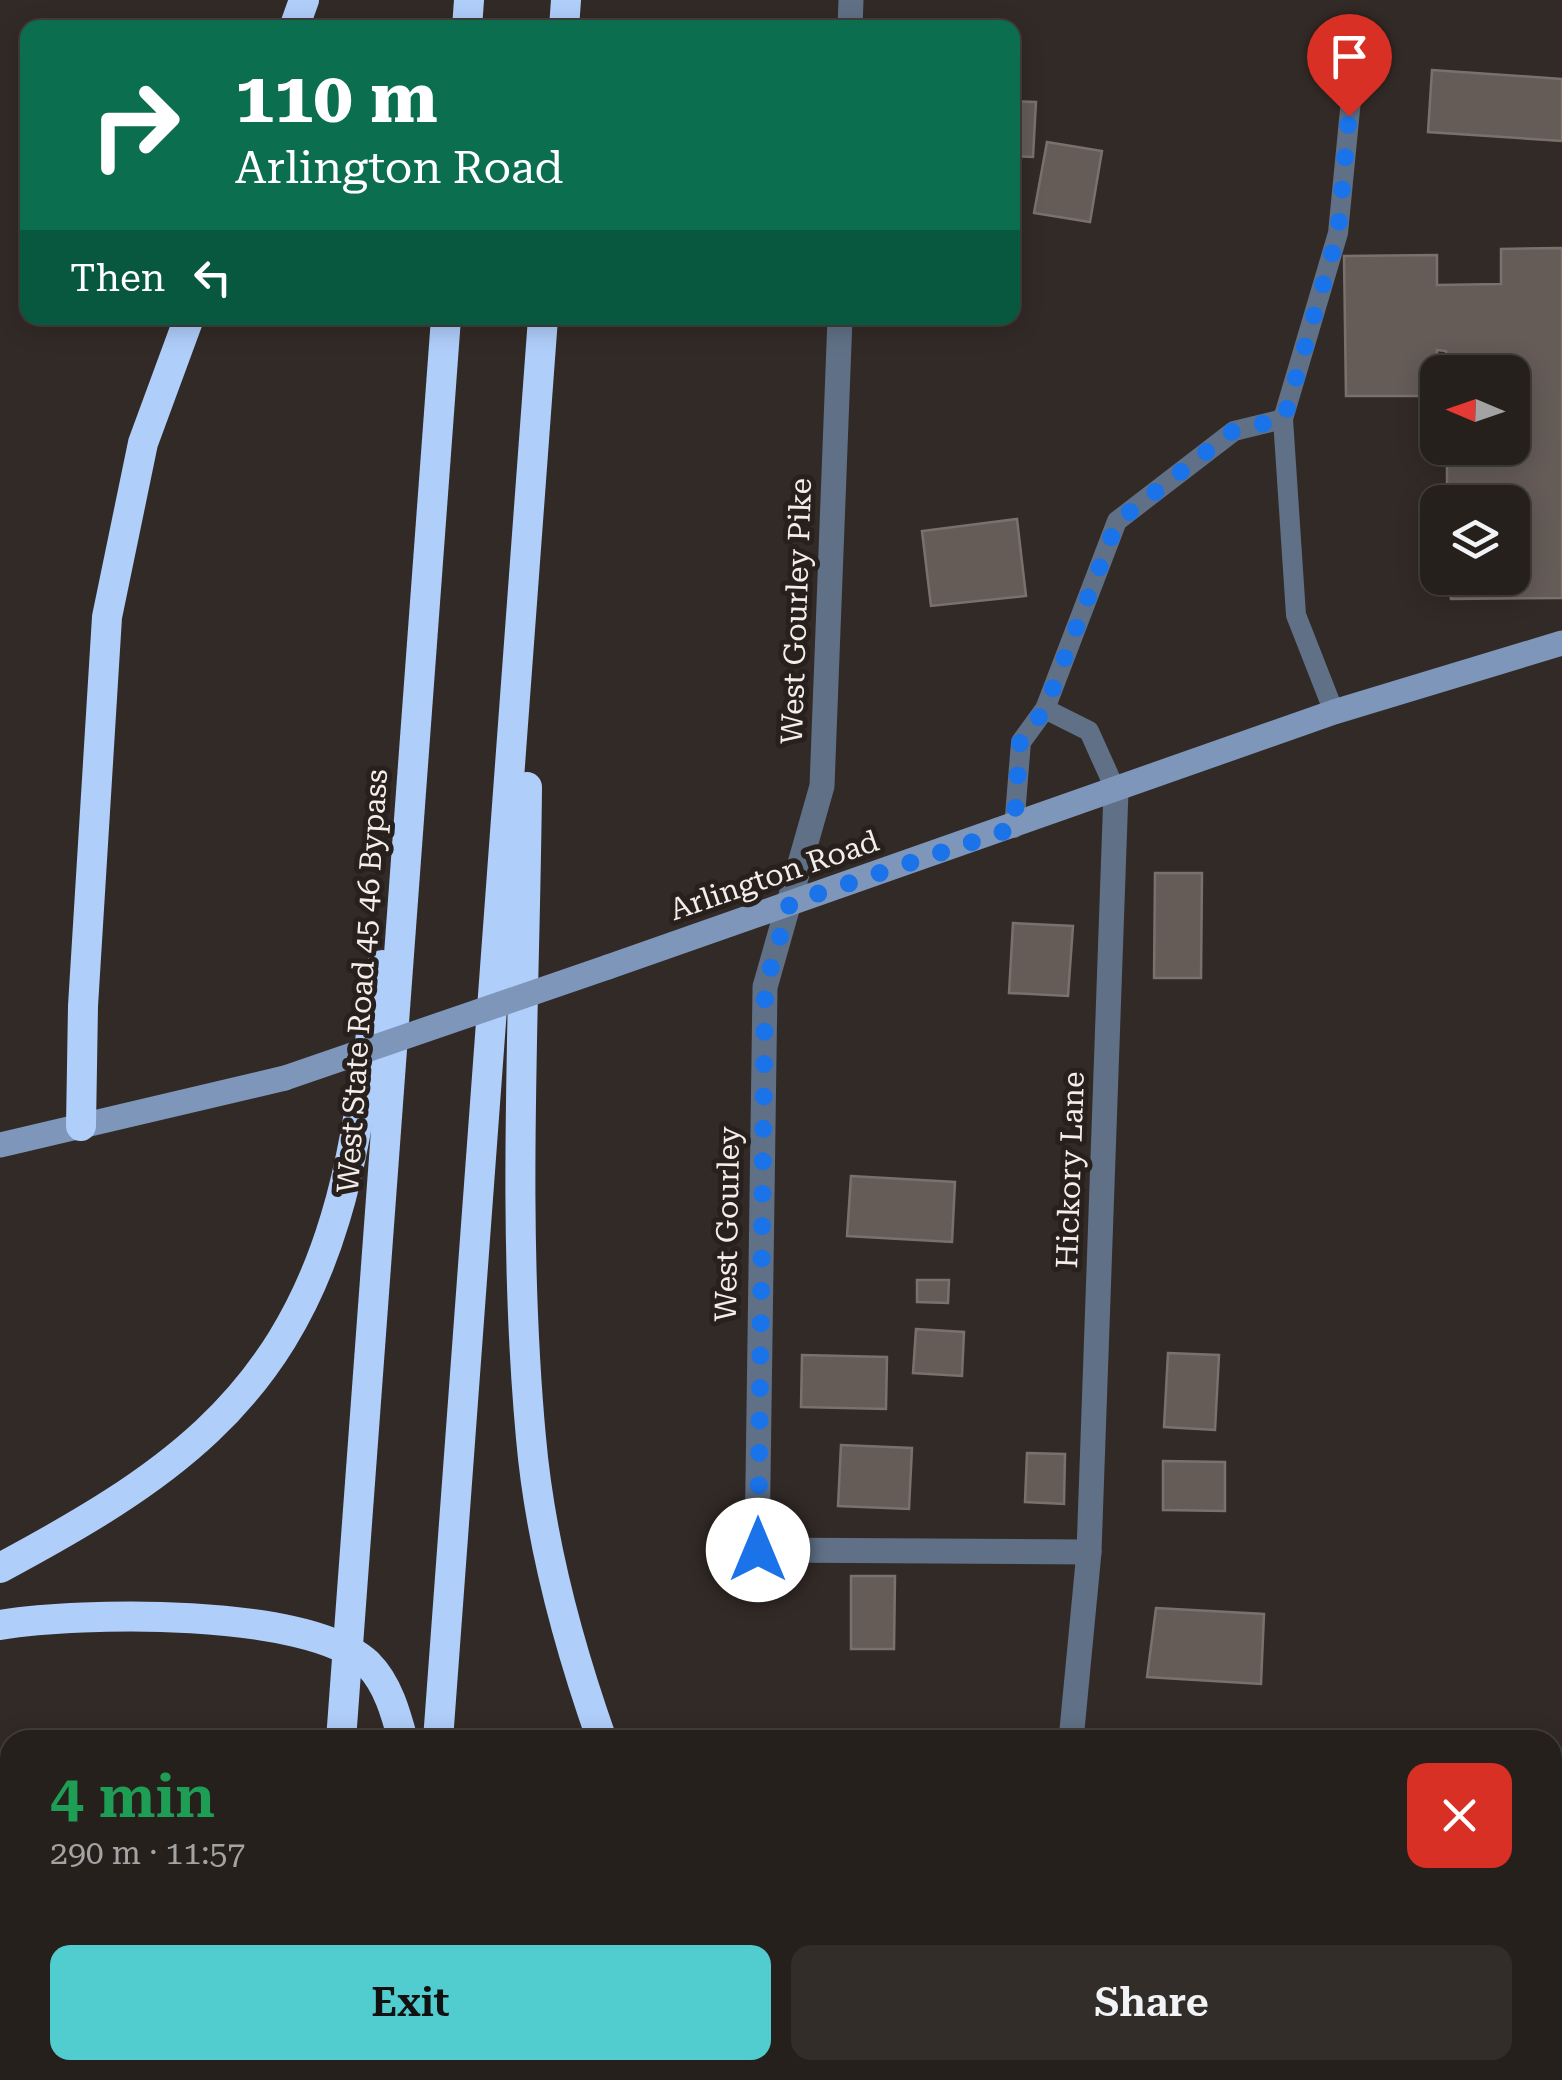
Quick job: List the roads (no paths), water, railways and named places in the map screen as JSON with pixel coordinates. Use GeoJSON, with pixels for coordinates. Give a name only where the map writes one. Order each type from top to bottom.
{"type":"FeatureCollection","features":[{"type":"Feature","properties":{"kind":"highway"},"geometry":{"type":"LineString","coordinates":[[81,1126],[84,1006],[107,617],[143,443],[186,325]]}},
{"type":"Feature","properties":{"kind":"highway","name":"West State Road 45 46 Bypass"},"geometry":{"type":"LineString","coordinates":[[343,1730],[445,325]]}},
{"type":"Feature","properties":{"kind":"highway"},"geometry":{"type":"LineString","coordinates":[[439,1730],[542,325]]}},
{"type":"Feature","properties":{"kind":"highway"},"geometry":{"type":"LineString","coordinates":[[530,494],[522,1251],[525,1350],[531,1442],[550,1548],[564,1620],[599,1730]]}},
{"type":"Feature","properties":{"kind":"highway"},"geometry":{"type":"LineString","coordinates":[[0,1568],[129,1496],[179,1459],[243,1396],[291,1325],[316,1277],[337,1215],[411,800]]}},
{"type":"Feature","properties":{"kind":"highway"},"geometry":{"type":"LineString","coordinates":[[0,1625],[72,1616],[256,1625],[306,1635],[348,1650],[381,1680],[399,1730]]}},
{"type":"Feature","properties":{"kind":"street","name":"West Gourley Pike"},"geometry":{"type":"LineString","coordinates":[[790,903],[822,786],[840,325]]}},
{"type":"Feature","properties":{"kind":"street","name":"Arlington Road"},"geometry":{"type":"LineString","coordinates":[[0,1145],[285,1078],[1014,828],[1334,712],[1562,643]]}},
{"type":"Feature","properties":{"kind":"street","name":"Hickory Lane"},"geometry":{"type":"LineString","coordinates":[[1072,1730],[1089,1552],[1116,791]]}},
{"type":"Feature","properties":{"kind":"street","name":"West Gourley"},"geometry":{"type":"LineString","coordinates":[[790,903],[765,987],[758,1550],[1089,1552]]}},
{"type":"Feature","properties":{"kind":"lane"},"geometry":{"type":"LineString","coordinates":[[1334,712],[1296,615],[1284,419],[1338,233],[1357,38]]}},
{"type":"Feature","properties":{"kind":"lane"},"geometry":{"type":"LineString","coordinates":[[1014,828],[1020,742],[1045,709],[1117,522],[1234,430],[1284,419]]}},
{"type":"Feature","properties":{"kind":"lane"},"geometry":{"type":"LineString","coordinates":[[1045,709],[1089,731],[1116,791]]}}]}
